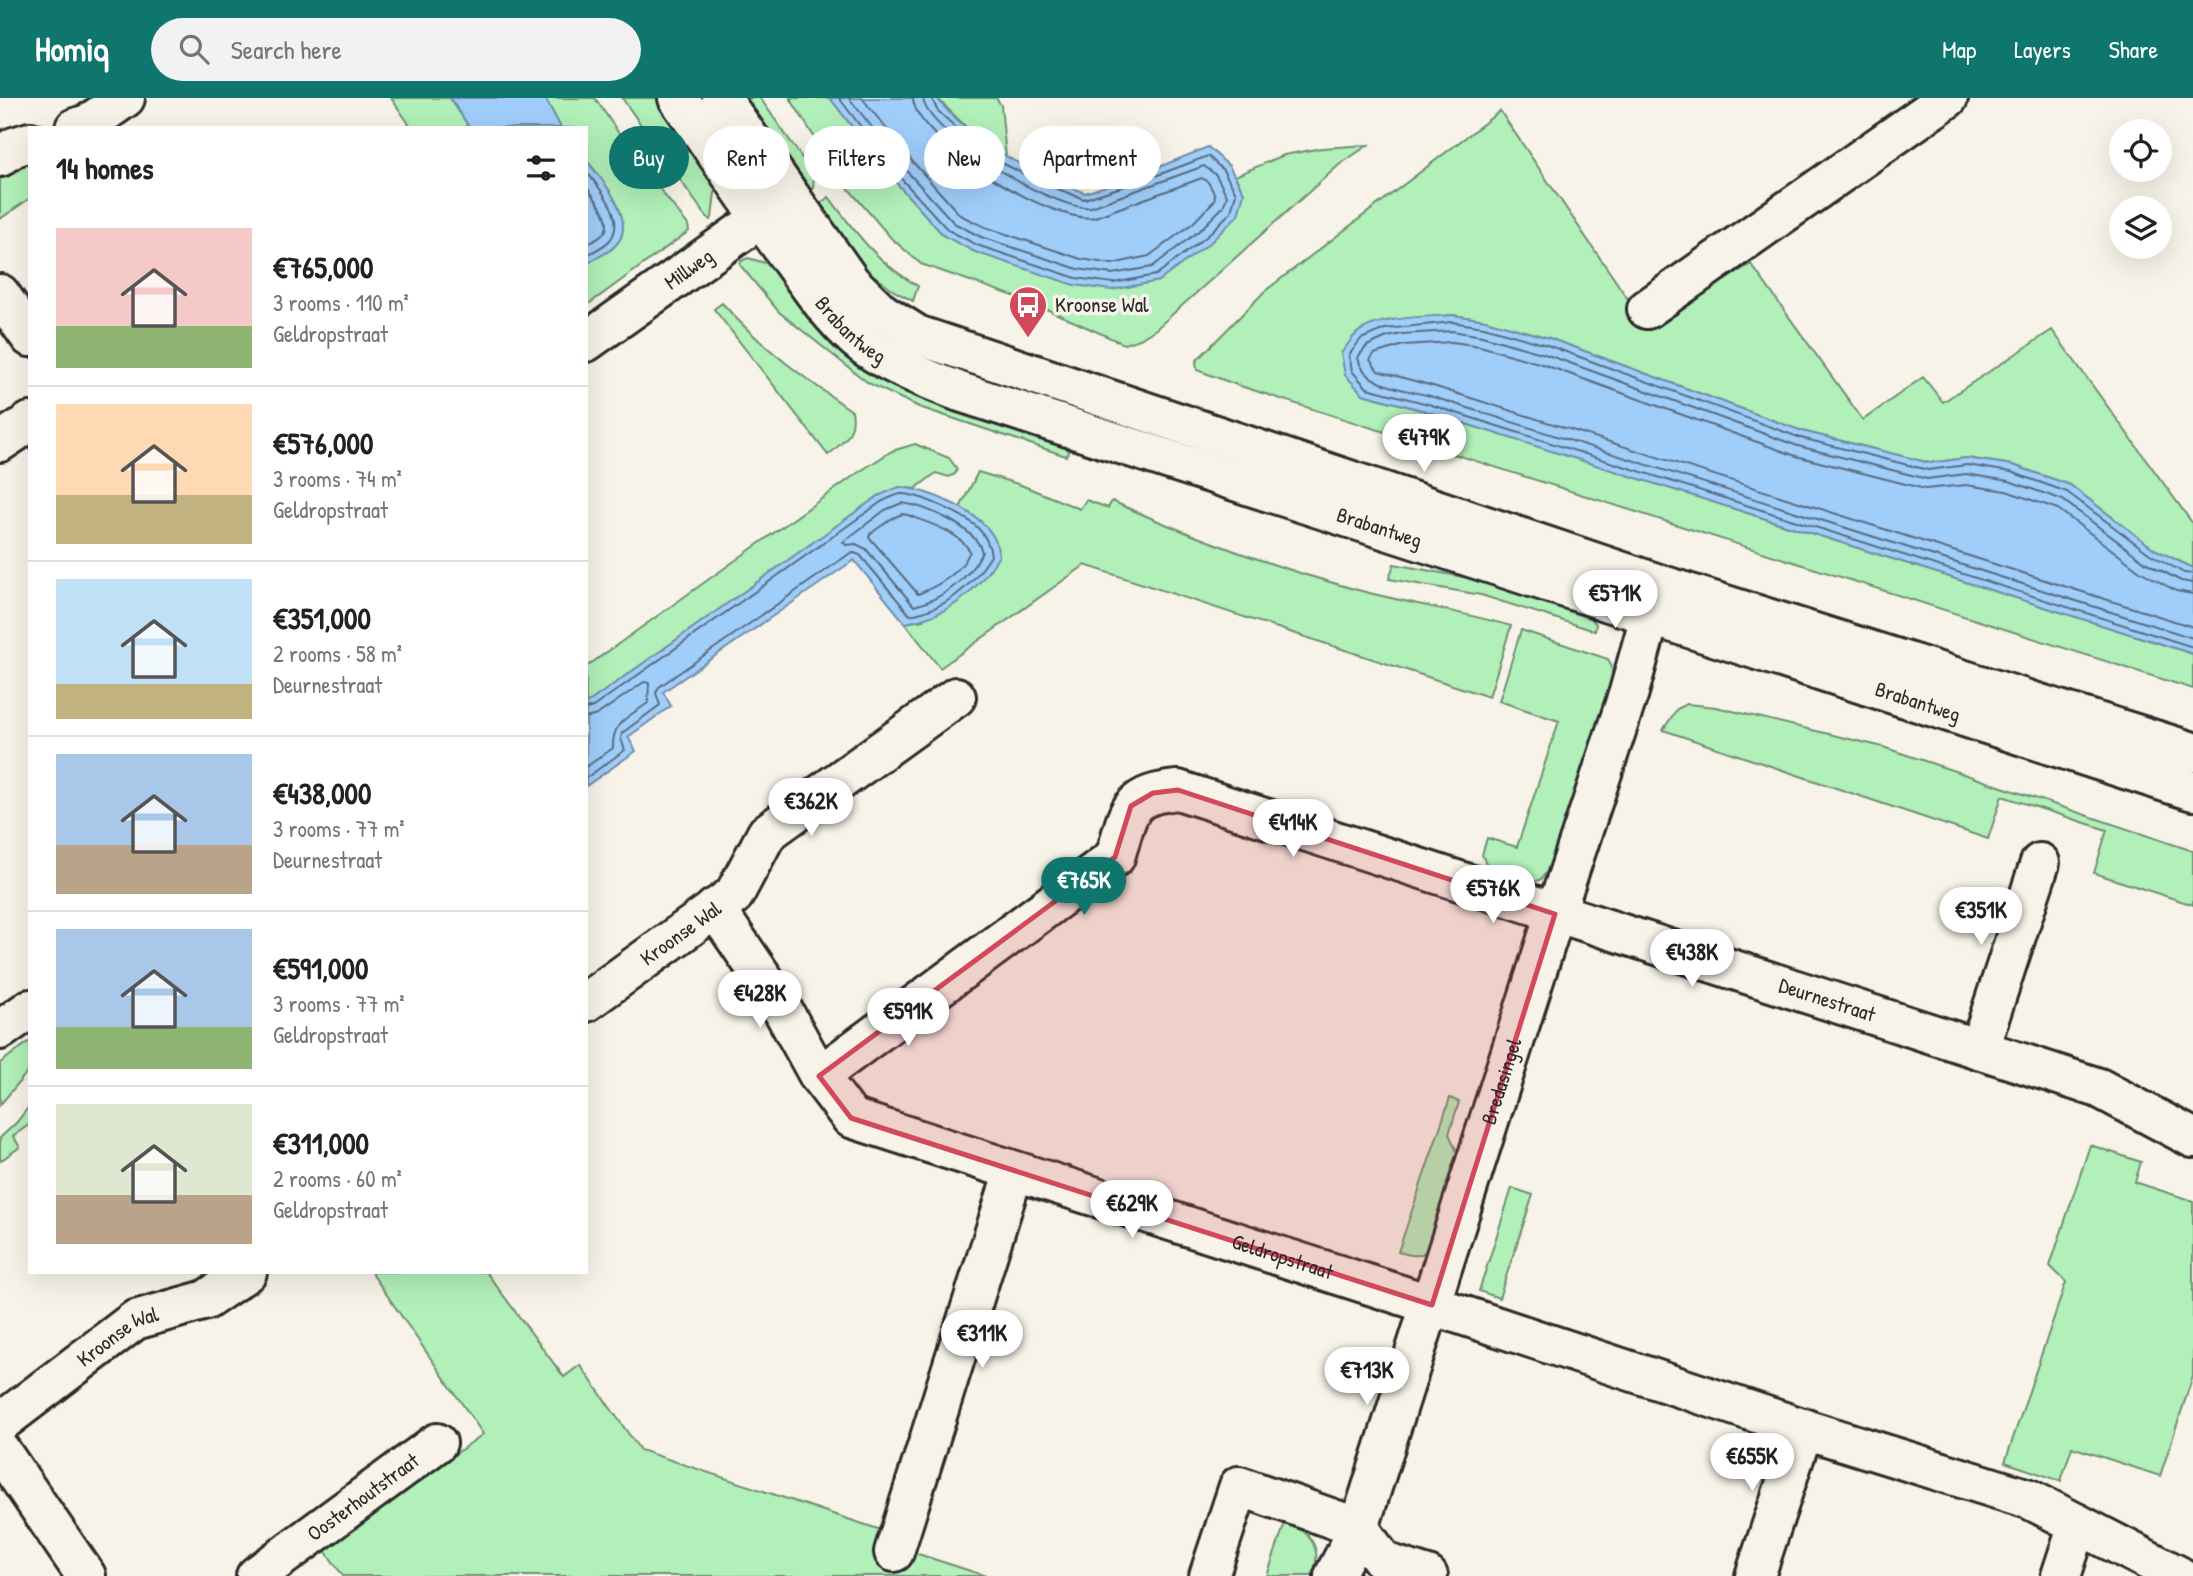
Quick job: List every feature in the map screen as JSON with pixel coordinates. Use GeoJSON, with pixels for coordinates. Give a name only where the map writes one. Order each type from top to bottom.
{"type":"FeatureCollection","features":[{"type":"Feature","properties":{"kind":"street"},"geometry":{"type":"LineString","coordinates":[[77,117],[125,98]]}},
{"type":"Feature","properties":{"kind":"street","name":"Brabantweg"},"geometry":{"type":"LineString","coordinates":[[678,98],[827,310],[857,340],[891,362],[925,378],[960,392],[1655,600],[2193,752]]}},
{"type":"Feature","properties":{"kind":"street","name":"Brabantweg"},"geometry":{"type":"LineString","coordinates":[[721,98],[852,283],[882,313],[917,335],[2193,791]]}},
{"type":"Feature","properties":{"kind":"street"},"geometry":{"type":"LineString","coordinates":[[1647,309],[1938,105]]}},
{"type":"Feature","properties":{"kind":"street"},"geometry":{"type":"LineString","coordinates":[[0,157],[14,147],[28,143]]}},
{"type":"Feature","properties":{"kind":"street","name":"Millweg"},"geometry":{"type":"LineString","coordinates":[[588,341],[761,218],[797,208]]}},
{"type":"Feature","properties":{"kind":"street"},"geometry":{"type":"LineString","coordinates":[[0,294],[28,334]]}},
{"type":"Feature","properties":{"kind":"street"},"geometry":{"type":"LineString","coordinates":[[0,442],[28,423]]}},
{"type":"Feature","properties":{"kind":"street","name":"Bredasingel"},"geometry":{"type":"LineString","coordinates":[[1334,1576],[1359,1528],[1555,914],[1629,692],[1655,600]]}},
{"type":"Feature","properties":{"kind":"street","name":"Kroonse Wal"},"geometry":{"type":"LineString","coordinates":[[588,1001],[734,895],[767,833],[956,697]]}},
{"type":"Feature","properties":{"kind":"street"},"geometry":{"type":"LineString","coordinates":[[819,1076],[1115,856],[1132,806],[1153,793],[1178,790],[1555,914]]}},
{"type":"Feature","properties":{"kind":"street"},"geometry":{"type":"LineString","coordinates":[[1979,1049],[2040,863]]}},
{"type":"Feature","properties":{"kind":"street","name":"Geldropstraat"},"geometry":{"type":"LineString","coordinates":[[715,908],[775,996],[819,1076],[851,1118],[1432,1305]]}},
{"type":"Feature","properties":{"kind":"street","name":"Deurnestraat"},"geometry":{"type":"LineString","coordinates":[[1555,914],[2099,1088],[2193,1138]]}},
{"type":"Feature","properties":{"kind":"street"},"geometry":{"type":"LineString","coordinates":[[0,1030],[28,1010]]}},
{"type":"Feature","properties":{"kind":"street"},"geometry":{"type":"LineString","coordinates":[[894,1552],[1014,1171]]}},
{"type":"Feature","properties":{"kind":"street","name":"Kroonse Wal"},"geometry":{"type":"LineString","coordinates":[[0,1423],[135,1320],[206,1300],[244,1274]]}},
{"type":"Feature","properties":{"kind":"street"},"geometry":{"type":"LineString","coordinates":[[1432,1305],[1804,1429],[2029,1499],[2179,1576]]}},
{"type":"Feature","properties":{"kind":"street"},"geometry":{"type":"LineString","coordinates":[[1755,1576],[1804,1429]]}},
{"type":"Feature","properties":{"kind":"street","name":"Oosterhoutstraat"},"geometry":{"type":"LineString","coordinates":[[256,1576],[437,1443]]}},
{"type":"Feature","properties":{"kind":"street"},"geometry":{"type":"LineString","coordinates":[[0,1450],[86,1576]]}},
{"type":"Feature","properties":{"kind":"street"},"geometry":{"type":"LineString","coordinates":[[1209,1576],[1239,1486],[1359,1528],[1384,1562],[1428,1576]]}},
{"type":"Feature","properties":{"kind":"street"},"geometry":{"type":"LineString","coordinates":[[2060,1576],[2078,1524]]}},
{"type":"Feature","properties":{"kind":"highlighted area"},"geometry":{"type":"Polygon","coordinates":[[[1178,790],[1555,914],[1432,1305],[851,1118],[819,1076],[1115,857],[1131,806],[1153,793],[1178,790]]]}},
{"type":"Feature","properties":{"kind":"green space"},"geometry":{"type":"Polygon","coordinates":[[[391,98],[450,98],[469,126],[411,126],[391,98]]]}},
{"type":"Feature","properties":{"kind":"green space"},"geometry":{"type":"Polygon","coordinates":[[[545,98],[595,98],[614,126],[609,126],[609,189],[660,189],[688,225],[689,231],[588,305],[588,263],[612,249],[597,173],[588,162],[588,126],[560,126],[545,98]]]}},
{"type":"Feature","properties":{"kind":"green space"},"geometry":{"type":"Polygon","coordinates":[[[622,98],[662,98],[680,126],[642,126],[622,98]]]}},
{"type":"Feature","properties":{"kind":"green space"},"geometry":{"type":"Polygon","coordinates":[[[741,98],[760,98],[780,126],[760,126],[741,98]]]}},
{"type":"Feature","properties":{"kind":"green space"},"geometry":{"type":"Polygon","coordinates":[[[790,98],[830,98],[852,126],[807,126],[790,98]]]}},
{"type":"Feature","properties":{"kind":"green space"},"geometry":{"type":"Polygon","coordinates":[[[937,98],[996,98],[1001,105],[1003,126],[965,126],[937,98]]]}},
{"type":"Feature","properties":{"kind":"green space"},"geometry":{"type":"Polygon","coordinates":[[[1500,111],[1647,327],[1751,264],[1863,420],[1923,377],[1943,402],[2052,330],[2193,524],[2193,568],[2154,549],[2070,485],[2013,465],[1966,458],[1930,463],[1802,431],[1549,338],[1485,320],[1453,315],[1383,322],[1363,394],[1425,411],[2193,654],[2193,689],[1197,370],[1196,361],[1265,291],[1500,111]]]}},
{"type":"Feature","properties":{"kind":"green space"},"geometry":{"type":"Polygon","coordinates":[[[689,141],[703,163],[703,189],[715,189],[712,218],[710,220],[687,189],[689,189],[689,141]]]}},
{"type":"Feature","properties":{"kind":"green space"},"geometry":{"type":"Polygon","coordinates":[[[790,141],[804,161],[804,189],[812,189],[807,194],[790,169],[790,141]]]}},
{"type":"Feature","properties":{"kind":"green space"},"geometry":{"type":"Polygon","coordinates":[[[1368,145],[1339,165],[1156,329],[1140,339],[1124,344],[1028,301],[921,264],[891,238],[849,189],[902,189],[944,236],[1074,285],[1244,193],[1235,176],[1284,155],[1322,148],[1368,145]]]}},
{"type":"Feature","properties":{"kind":"green space"},"geometry":{"type":"Polygon","coordinates":[[[23,163],[28,164],[28,199],[0,219],[0,179],[23,163]]]}},
{"type":"Feature","properties":{"kind":"green space"},"geometry":{"type":"Polygon","coordinates":[[[829,197],[879,257],[918,286],[913,301],[894,291],[863,267],[816,206],[829,197]]]}},
{"type":"Feature","properties":{"kind":"green space"},"geometry":{"type":"Polygon","coordinates":[[[748,258],[776,266],[1071,446],[1066,456],[919,407],[868,383],[779,312],[740,265],[741,261],[748,258]]]}},
{"type":"Feature","properties":{"kind":"green space"},"geometry":{"type":"Polygon","coordinates":[[[722,303],[768,348],[852,411],[850,431],[844,441],[828,455],[714,309],[722,303]]]}},
{"type":"Feature","properties":{"kind":"green space"},"geometry":{"type":"Polygon","coordinates":[[[915,444],[949,458],[957,469],[955,474],[949,477],[936,473],[915,489],[899,487],[792,558],[588,703],[588,666],[892,451],[915,444]]]}},
{"type":"Feature","properties":{"kind":"green space"},"geometry":{"type":"Polygon","coordinates":[[[978,472],[1021,485],[1080,509],[1086,500],[1108,508],[1112,501],[1201,538],[1323,580],[1511,626],[1489,697],[1085,565],[940,668],[905,623],[923,620],[982,522],[960,508],[978,472]]]}},
{"type":"Feature","properties":{"kind":"green space"},"geometry":{"type":"Polygon","coordinates":[[[1394,564],[1495,583],[1587,613],[1596,624],[1595,631],[1481,595],[1389,579],[1394,564]]]}},
{"type":"Feature","properties":{"kind":"green space"},"geometry":{"type":"Polygon","coordinates":[[[1521,630],[1608,659],[1612,672],[1611,686],[1552,865],[1541,879],[1529,885],[1491,874],[1482,855],[1487,838],[1517,847],[1559,721],[1499,701],[1521,630]]]}},
{"type":"Feature","properties":{"kind":"green space"},"geometry":{"type":"Polygon","coordinates":[[[1687,704],[1716,707],[1883,747],[2193,851],[2193,905],[2094,873],[2107,830],[2002,796],[1988,839],[1663,730],[1677,709],[1687,704]]]}},
{"type":"Feature","properties":{"kind":"green space"},"geometry":{"type":"Polygon","coordinates":[[[28,1042],[28,1071],[0,1105],[0,1063],[28,1042]]]}},
{"type":"Feature","properties":{"kind":"green space"},"geometry":{"type":"Polygon","coordinates":[[[1450,1098],[1459,1102],[1449,1134],[1458,1154],[1429,1249],[1418,1255],[1398,1252],[1450,1098]]]}},
{"type":"Feature","properties":{"kind":"green space"},"geometry":{"type":"Polygon","coordinates":[[[28,1108],[28,1125],[13,1136],[20,1147],[0,1161],[0,1138],[28,1108]]]}},
{"type":"Feature","properties":{"kind":"green space"},"geometry":{"type":"Polygon","coordinates":[[[2090,1145],[2141,1162],[2135,1182],[2193,1201],[2193,1376],[2160,1476],[2072,1447],[2061,1481],[2005,1462],[2066,1282],[2050,1266],[2090,1145]]]}},
{"type":"Feature","properties":{"kind":"green space"},"geometry":{"type":"Polygon","coordinates":[[[1512,1188],[1533,1195],[1499,1298],[1479,1291],[1512,1188]]]}},
{"type":"Feature","properties":{"kind":"green space"},"geometry":{"type":"Polygon","coordinates":[[[372,1274],[487,1274],[564,1377],[580,1365],[640,1450],[881,1530],[878,1541],[986,1576],[343,1576],[324,1549],[483,1434],[372,1274]]]}},
{"type":"Feature","properties":{"kind":"green space"},"geometry":{"type":"Polygon","coordinates":[[[1286,1520],[1302,1530],[1313,1543],[1316,1558],[1311,1576],[1267,1576],[1286,1520]]]}},
{"type":"Feature","properties":{"kind":"water"},"geometry":{"type":"Polygon","coordinates":[[[450,98],[545,98],[560,126],[469,126],[450,98]]]}},
{"type":"Feature","properties":{"kind":"water"},"geometry":{"type":"Polygon","coordinates":[[[830,98],[937,98],[963,126],[924,126],[924,189],[1005,189],[1005,156],[1019,163],[1019,189],[1075,189],[1085,193],[1097,189],[1161,189],[1161,166],[1208,147],[1229,166],[1244,193],[1238,215],[1211,242],[1159,281],[1112,290],[1074,285],[975,252],[944,236],[902,189],[910,189],[910,126],[852,126],[830,98]]]}},
{"type":"Feature","properties":{"kind":"water"},"geometry":{"type":"Polygon","coordinates":[[[588,162],[610,191],[622,217],[623,229],[619,240],[610,250],[588,263],[588,162]]]}},
{"type":"Feature","properties":{"kind":"water"},"geometry":{"type":"Polygon","coordinates":[[[1453,315],[1485,320],[1549,338],[1802,431],[1930,463],[1966,458],[2013,465],[2070,485],[2154,549],[2193,568],[2193,654],[1425,411],[1363,394],[1345,375],[1341,353],[1363,329],[1387,321],[1453,315]]]}},
{"type":"Feature","properties":{"kind":"water"},"geometry":{"type":"Polygon","coordinates":[[[899,487],[939,497],[979,520],[996,542],[999,556],[981,581],[960,601],[935,614],[905,623],[854,560],[663,692],[671,706],[628,737],[636,751],[588,785],[588,703],[878,496],[899,487]]]}},
{"type":"Feature","properties":{"kind":"place","name":"Kroonse Wal"},"geometry":{"type":"Point","coordinates":[1028,339]}}]}
